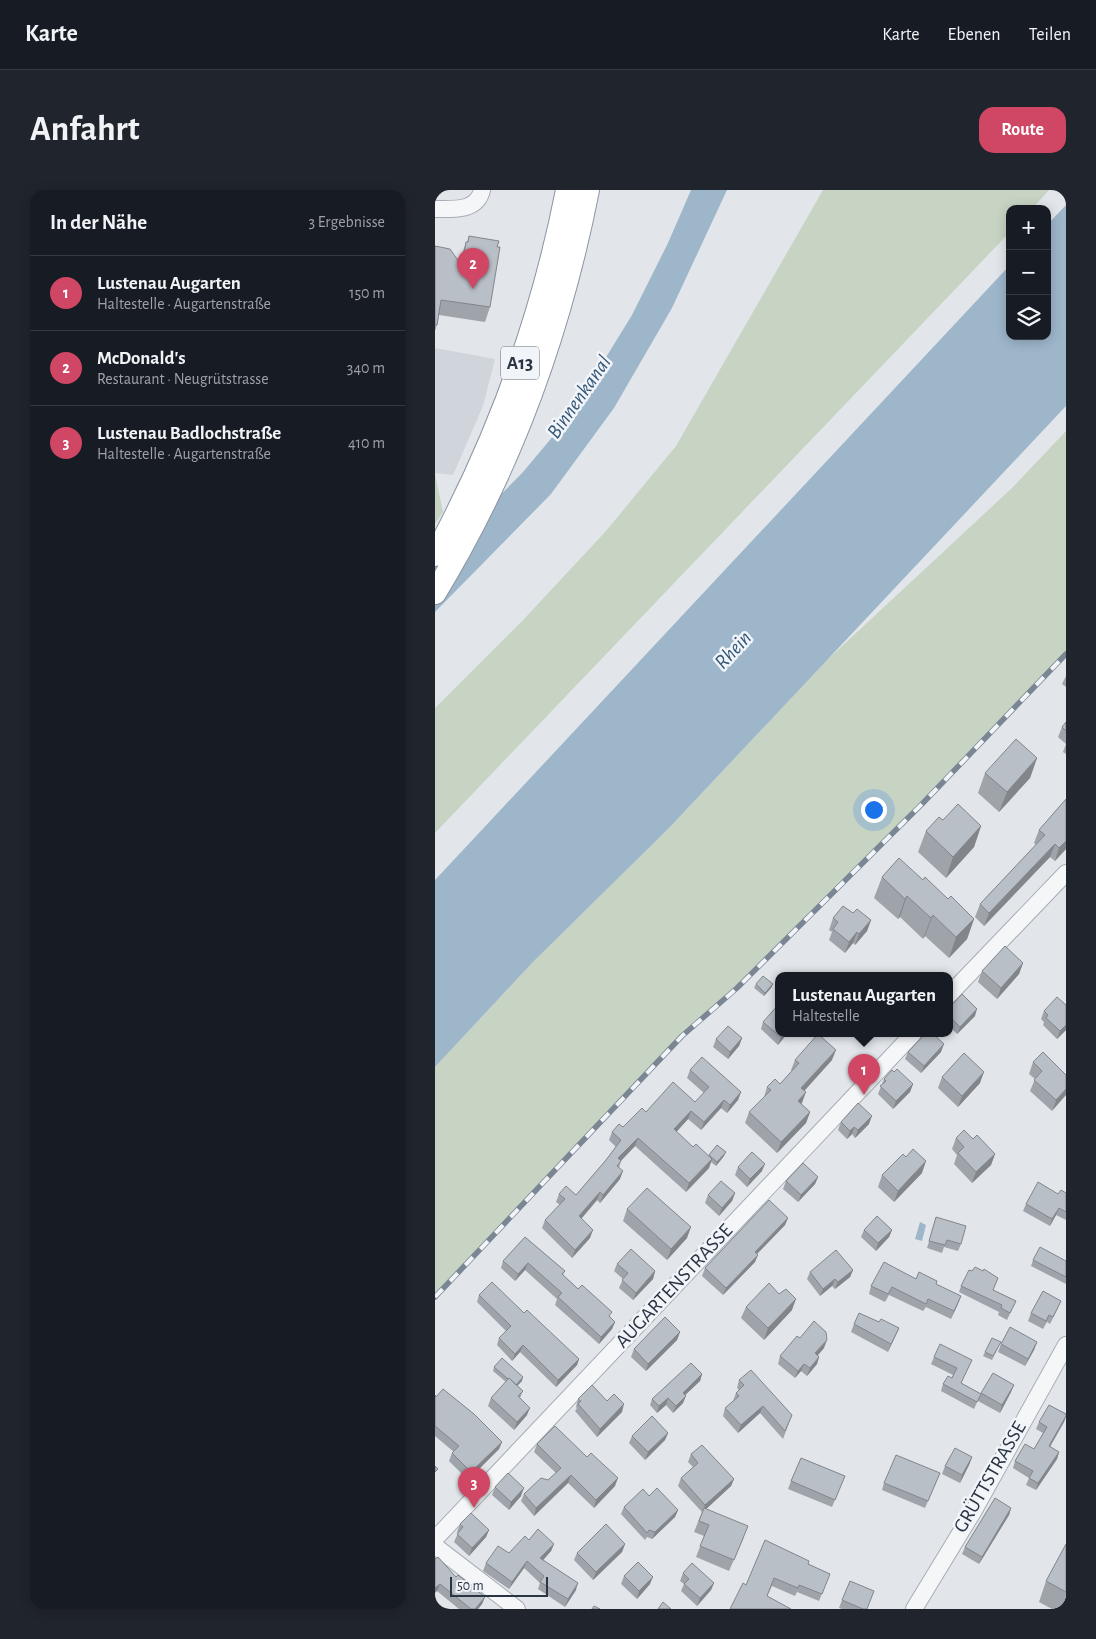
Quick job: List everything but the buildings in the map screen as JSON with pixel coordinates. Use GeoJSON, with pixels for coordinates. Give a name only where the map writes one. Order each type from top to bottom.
{"type":"FeatureCollection","features":[{"type":"Feature","properties":{"kind":"highway","name":"A13"},"geometry":{"type":"LineString","coordinates":[[435,555],[450,528],[489,444],[519,367],[550,267],[567,190]]}},
{"type":"Feature","properties":{"kind":"highway","name":"A13"},"geometry":{"type":"LineString","coordinates":[[435,593],[457,557],[518,428],[552,332],[574,253],[588,190]]}},
{"type":"Feature","properties":{"kind":"street"},"geometry":{"type":"LineString","coordinates":[[435,210],[456,210],[466,207],[476,201],[482,190]]}},
{"type":"Feature","properties":{"kind":"street"},"geometry":{"type":"LineString","coordinates":[[953,991],[1066,873]]}},
{"type":"Feature","properties":{"kind":"street","name":"AUGARTENSTRASSE"},"geometry":{"type":"LineString","coordinates":[[435,1539],[910,1037]]}},
{"type":"Feature","properties":{"kind":"street","name":"GRÜTTSTRASSE"},"geometry":{"type":"LineString","coordinates":[[914,1609],[973,1512],[1066,1345]]}},
{"type":"Feature","properties":{"kind":"street"},"geometry":{"type":"LineString","coordinates":[[435,1546],[517,1609]]}},
{"type":"Feature","properties":{"kind":"shaded area"},"geometry":{"type":"Polygon","coordinates":[[[435,348],[495,359],[483,406],[453,475],[435,473],[435,348]]]}},
{"type":"Feature","properties":{"kind":"green space"},"geometry":{"type":"Polygon","coordinates":[[[823,190],[1049,190],[1036,205],[1006,205],[1006,236],[435,833],[435,708],[524,619],[606,531],[676,446],[823,190]]]}},
{"type":"Feature","properties":{"kind":"green space"},"geometry":{"type":"Polygon","coordinates":[[[1066,431],[1066,654],[737,988],[682,1036],[435,1296],[435,1067],[532,963],[669,828],[826,661],[1013,487],[1066,431]]]}},
{"type":"Feature","properties":{"kind":"green space"},"geometry":{"type":"Polygon","coordinates":[[[435,474],[443,512],[435,524],[435,474]]]}},
{"type":"Feature","properties":{"kind":"water"},"geometry":{"type":"Polygon","coordinates":[[[691,190],[727,190],[672,308],[614,408],[551,494],[435,612],[435,562],[523,472],[570,416],[632,315],[668,243],[691,190]]]}},
{"type":"Feature","properties":{"kind":"water","name":"Rhein"},"geometry":{"type":"Polygon","coordinates":[[[1066,205],[1066,406],[669,828],[532,963],[435,1067],[435,880],[1006,269],[1006,340],[1051,340],[1051,221],[1066,205]]]}},
{"type":"Feature","properties":{"kind":"water"},"geometry":{"type":"Polygon","coordinates":[[[920,1222],[926,1225],[922,1241],[915,1239],[920,1222]]]}},
{"type":"Feature","properties":{"kind":"railway"},"geometry":{"type":"LineString","coordinates":[[435,1297],[682,1036],[737,988],[922,804],[1066,654]]}},
{"type":"Feature","properties":{"kind":"place","name":"McDonald's"},"geometry":{"type":"Point","coordinates":[473,289]}},
{"type":"Feature","properties":{"kind":"place","name":"Lustenau Augarten"},"geometry":{"type":"Point","coordinates":[864,1095]}},
{"type":"Feature","properties":{"kind":"place","name":"Lustenau Badlochstraße"},"geometry":{"type":"Point","coordinates":[474,1508]}},
{"type":"Feature","properties":{"kind":"water label","name":"Binnenkanal"},"geometry":{"type":"Point","coordinates":[579,397]}}]}
